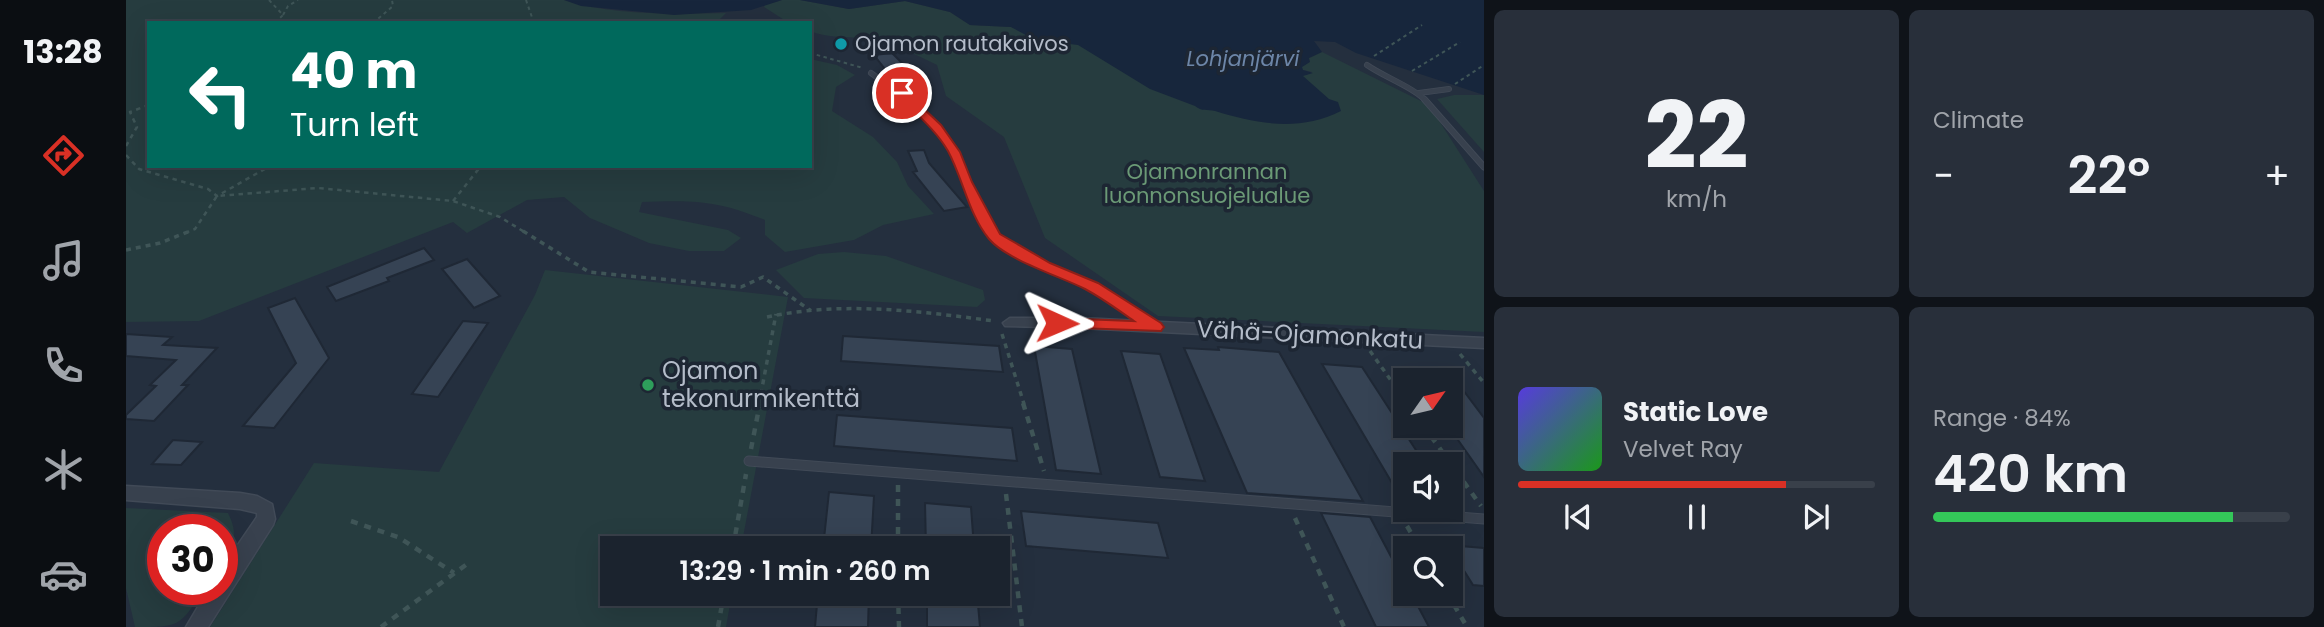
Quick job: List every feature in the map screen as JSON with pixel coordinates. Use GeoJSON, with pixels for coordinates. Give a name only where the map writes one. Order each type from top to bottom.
{"type":"FeatureCollection","features":[{"type":"Feature","properties":{"kind":"street","name":"Vähä-Ojamonkatu"},"geometry":{"type":"LineString","coordinates":[[1010,323],[1080,323],[1484,343]]}},
{"type":"Feature","properties":{"kind":"street"},"geometry":{"type":"LineString","coordinates":[[126,494],[257,503],[266,509],[266,519],[238,562]]}},
{"type":"Feature","properties":{"kind":"street"},"geometry":{"type":"LineString","coordinates":[[196,627],[210,605]]}},
{"type":"Feature","properties":{"kind":"lane"},"geometry":{"type":"LineString","coordinates":[[1367,65],[1389,80],[1419,93],[1484,167]]}},
{"type":"Feature","properties":{"kind":"lane"},"geometry":{"type":"LineString","coordinates":[[871,73],[907,98],[943,136],[958,159],[966,182],[994,236],[1004,245],[1092,287],[1156,327]]}},
{"type":"Feature","properties":{"kind":"lane"},"geometry":{"type":"LineString","coordinates":[[1419,93],[1451,87]]}},
{"type":"Feature","properties":{"kind":"lane"},"geometry":{"type":"LineString","coordinates":[[749,461],[1393,512]]}},
{"type":"Feature","properties":{"kind":"lane"},"geometry":{"type":"LineString","coordinates":[[1463,517],[1484,519]]}},
{"type":"Feature","properties":{"kind":"path"},"geometry":{"type":"LineString","coordinates":[[269,0],[283,15]]}},
{"type":"Feature","properties":{"kind":"path"},"geometry":{"type":"LineString","coordinates":[[277,21],[288,6],[298,0]]}},
{"type":"Feature","properties":{"kind":"path"},"geometry":{"type":"LineString","coordinates":[[375,21],[393,6],[392,0]]}},
{"type":"Feature","properties":{"kind":"path"},"geometry":{"type":"LineString","coordinates":[[526,0],[533,21]]}},
{"type":"Feature","properties":{"kind":"path"},"geometry":{"type":"LineString","coordinates":[[1372,57],[1422,25]]}},
{"type":"Feature","properties":{"kind":"path"},"geometry":{"type":"LineString","coordinates":[[1412,72],[1460,42]]}},
{"type":"Feature","properties":{"kind":"path"},"geometry":{"type":"LineString","coordinates":[[812,53],[848,62],[871,73]]}},
{"type":"Feature","properties":{"kind":"path"},"geometry":{"type":"LineString","coordinates":[[1451,87],[1484,65]]}},
{"type":"Feature","properties":{"kind":"path"},"geometry":{"type":"LineString","coordinates":[[126,146],[136,127],[128,112],[147,107]]}},
{"type":"Feature","properties":{"kind":"path"},"geometry":{"type":"LineString","coordinates":[[126,155],[139,169],[208,188],[217,196],[318,188],[453,201],[500,216],[589,272],[741,287],[763,277],[811,311]]}},
{"type":"Feature","properties":{"kind":"path"},"geometry":{"type":"LineString","coordinates":[[126,250],[160,243],[195,229],[217,196],[266,168]]}},
{"type":"Feature","properties":{"kind":"path"},"geometry":{"type":"LineString","coordinates":[[453,201],[479,168]]}},
{"type":"Feature","properties":{"kind":"path"},"geometry":{"type":"LineString","coordinates":[[767,317],[811,311],[911,311],[999,322],[1048,485]]}},
{"type":"Feature","properties":{"kind":"path"},"geometry":{"type":"LineString","coordinates":[[735,536],[776,314]]}},
{"type":"Feature","properties":{"kind":"path"},"geometry":{"type":"LineString","coordinates":[[1361,338],[1393,383]]}},
{"type":"Feature","properties":{"kind":"path"},"geometry":{"type":"LineString","coordinates":[[1450,342],[1484,383]]}},
{"type":"Feature","properties":{"kind":"path"},"geometry":{"type":"LineString","coordinates":[[1432,438],[1484,510]]}},
{"type":"Feature","properties":{"kind":"path"},"geometry":{"type":"LineString","coordinates":[[898,473],[898,536]]}},
{"type":"Feature","properties":{"kind":"path"},"geometry":{"type":"LineString","coordinates":[[1004,481],[1022,627]]}},
{"type":"Feature","properties":{"kind":"path"},"geometry":{"type":"LineString","coordinates":[[1289,503],[1345,627]]}},
{"type":"Feature","properties":{"kind":"path"},"geometry":{"type":"LineString","coordinates":[[351,521],[398,537],[454,573]]}},
{"type":"Feature","properties":{"kind":"path"},"geometry":{"type":"LineString","coordinates":[[381,627],[467,564]]}},
{"type":"Feature","properties":{"kind":"path"},"geometry":{"type":"LineString","coordinates":[[718,627],[722,606]]}},
{"type":"Feature","properties":{"kind":"path"},"geometry":{"type":"LineString","coordinates":[[898,606],[899,627]]}},
{"type":"Feature","properties":{"kind":"path"},"geometry":{"type":"LineString","coordinates":[[1454,606],[1466,627]]}},
{"type":"Feature","properties":{"kind":"green space"},"geometry":{"type":"Polygon","coordinates":[[[126,0],[564,0],[623,11],[664,14],[726,13],[718,21],[147,21],[147,168],[812,168],[812,59],[837,65],[855,75],[836,87],[832,111],[873,137],[897,162],[908,186],[934,214],[883,225],[854,240],[785,252],[765,235],[765,220],[748,213],[705,203],[642,202],[639,212],[728,230],[741,238],[724,251],[689,251],[649,243],[590,218],[564,197],[527,200],[467,233],[453,222],[199,321],[126,322],[126,0]]]}},
{"type":"Feature","properties":{"kind":"green space","name":"Ojamonrannan luonnonsuojelualue"},"geometry":{"type":"Polygon","coordinates":[[[782,0],[800,0],[849,9],[905,1],[950,12],[970,25],[1011,27],[1055,43],[1166,47],[1306,75],[1312,72],[1301,67],[1309,62],[1309,58],[1322,52],[1429,105],[1484,191],[1484,332],[1158,316],[1045,238],[1004,137],[946,96],[937,65],[890,44],[812,32],[812,21],[786,21],[764,7],[782,0]]]}},
{"type":"Feature","properties":{"kind":"green space"},"geometry":{"type":"Polygon","coordinates":[[[1454,95],[1484,95],[1484,152],[1437,99],[1454,95]]]}},
{"type":"Feature","properties":{"kind":"green space"},"geometry":{"type":"Polygon","coordinates":[[[844,252],[886,256],[983,290],[985,300],[977,307],[804,298],[776,270],[818,254],[844,252]]]}},
{"type":"Feature","properties":{"kind":"green space"},"geometry":{"type":"Polygon","coordinates":[[[545,270],[788,297],[743,536],[600,536],[600,606],[730,606],[726,627],[210,627],[224,605],[238,605],[238,583],[314,463],[439,472],[535,295],[545,270]]]}},
{"type":"Feature","properties":{"kind":"green space"},"geometry":{"type":"Polygon","coordinates":[[[126,508],[228,513],[147,514],[147,605],[193,605],[183,618],[170,625],[135,627],[126,588],[126,508]]]}},
{"type":"Feature","properties":{"kind":"water"},"geometry":{"type":"Polygon","coordinates":[[[564,0],[782,0],[751,10],[674,15],[581,6],[564,0]]]}},
{"type":"Feature","properties":{"kind":"water","name":"Lohjanjärvi"},"geometry":{"type":"Polygon","coordinates":[[[800,0],[1484,0],[1484,95],[1356,53],[1335,42],[1314,41],[1322,52],[1309,58],[1310,62],[1302,67],[1303,70],[1313,73],[1303,76],[1329,99],[1338,102],[1341,111],[1310,122],[1263,122],[1200,109],[1150,89],[1078,45],[1035,40],[1011,27],[970,25],[950,12],[905,1],[849,9],[800,0]]]}},
{"type":"Feature","properties":{"kind":"building"},"geometry":{"type":"Polygon","coordinates":[[[892,53],[923,84],[899,87],[874,55],[892,53]]]}},
{"type":"Feature","properties":{"kind":"building"},"geometry":{"type":"Polygon","coordinates":[[[924,150],[929,163],[967,207],[944,211],[913,172],[917,171],[908,151],[924,150]]]}},
{"type":"Feature","properties":{"kind":"building"},"geometry":{"type":"Polygon","coordinates":[[[424,248],[434,260],[387,278],[389,281],[336,301],[327,287],[424,248]]]}},
{"type":"Feature","properties":{"kind":"building"},"geometry":{"type":"Polygon","coordinates":[[[467,259],[500,296],[474,308],[442,269],[467,259]]]}},
{"type":"Feature","properties":{"kind":"building"},"geometry":{"type":"Polygon","coordinates":[[[295,298],[329,358],[274,428],[243,426],[296,363],[268,308],[295,298]]]}},
{"type":"Feature","properties":{"kind":"building"},"geometry":{"type":"Polygon","coordinates":[[[463,321],[488,323],[438,397],[412,394],[463,321]]]}},
{"type":"Feature","properties":{"kind":"building"},"geometry":{"type":"Polygon","coordinates":[[[126,334],[172,337],[163,345],[217,348],[182,385],[188,385],[154,421],[126,419],[126,415],[156,386],[150,385],[176,360],[126,356],[126,334]]]}},
{"type":"Feature","properties":{"kind":"building"},"geometry":{"type":"Polygon","coordinates":[[[843,336],[999,346],[1003,372],[841,361],[843,336]]]}},
{"type":"Feature","properties":{"kind":"building"},"geometry":{"type":"Polygon","coordinates":[[[1034,346],[1072,349],[1101,474],[1056,470],[1034,346]]]}},
{"type":"Feature","properties":{"kind":"building"},"geometry":{"type":"Polygon","coordinates":[[[1218,347],[1279,352],[1363,501],[1247,493],[1184,348],[1219,350],[1218,347]]]}},
{"type":"Feature","properties":{"kind":"building"},"geometry":{"type":"Polygon","coordinates":[[[1121,351],[1160,354],[1205,481],[1160,477],[1121,351]]]}},
{"type":"Feature","properties":{"kind":"building"},"geometry":{"type":"Polygon","coordinates":[[[1322,364],[1362,367],[1393,415],[1393,438],[1408,438],[1417,452],[1393,452],[1393,485],[1322,364]]]}},
{"type":"Feature","properties":{"kind":"building"},"geometry":{"type":"Polygon","coordinates":[[[1463,390],[1484,418],[1484,477],[1457,438],[1463,438],[1463,390]]]}},
{"type":"Feature","properties":{"kind":"building"},"geometry":{"type":"Polygon","coordinates":[[[837,415],[1012,428],[1017,461],[834,446],[837,415]]]}},
{"type":"Feature","properties":{"kind":"building"},"geometry":{"type":"Polygon","coordinates":[[[173,440],[202,442],[181,465],[152,464],[173,440]]]}},
{"type":"Feature","properties":{"kind":"building"},"geometry":{"type":"Polygon","coordinates":[[[829,492],[874,496],[872,536],[824,536],[829,492]]]}},
{"type":"Feature","properties":{"kind":"building"},"geometry":{"type":"Polygon","coordinates":[[[925,503],[971,507],[973,536],[926,536],[925,503]]]}},
{"type":"Feature","properties":{"kind":"building"},"geometry":{"type":"Polygon","coordinates":[[[1021,511],[1158,523],[1168,558],[1026,546],[1021,511]]]}},
{"type":"Feature","properties":{"kind":"building"},"geometry":{"type":"Polygon","coordinates":[[[1321,513],[1370,517],[1393,560],[1393,606],[1418,606],[1429,627],[1376,627],[1321,513]]]}},
{"type":"Feature","properties":{"kind":"building"},"geometry":{"type":"Polygon","coordinates":[[[1463,546],[1484,548],[1484,586],[1473,585],[1463,569],[1463,546]]]}},
{"type":"Feature","properties":{"kind":"building"},"geometry":{"type":"Polygon","coordinates":[[[817,606],[869,606],[868,627],[815,627],[817,606]]]}},
{"type":"Feature","properties":{"kind":"building"},"geometry":{"type":"Polygon","coordinates":[[[927,606],[978,606],[980,627],[927,627],[927,606]]]}},
{"type":"Feature","properties":{"kind":"place","name":"Ojamon rautakaivos"},"geometry":{"type":"Point","coordinates":[841,44]}},
{"type":"Feature","properties":{"kind":"place","name":"Ojamon tekonurmikenttä"},"geometry":{"type":"Point","coordinates":[648,385]}},
{"type":"Feature","properties":{"kind":"route"},"geometry":{"type":"LineString","coordinates":[[902,93],[937,128],[954,152],[994,236],[1004,245],[1092,287],[1156,327],[1057,323]]}}]}
